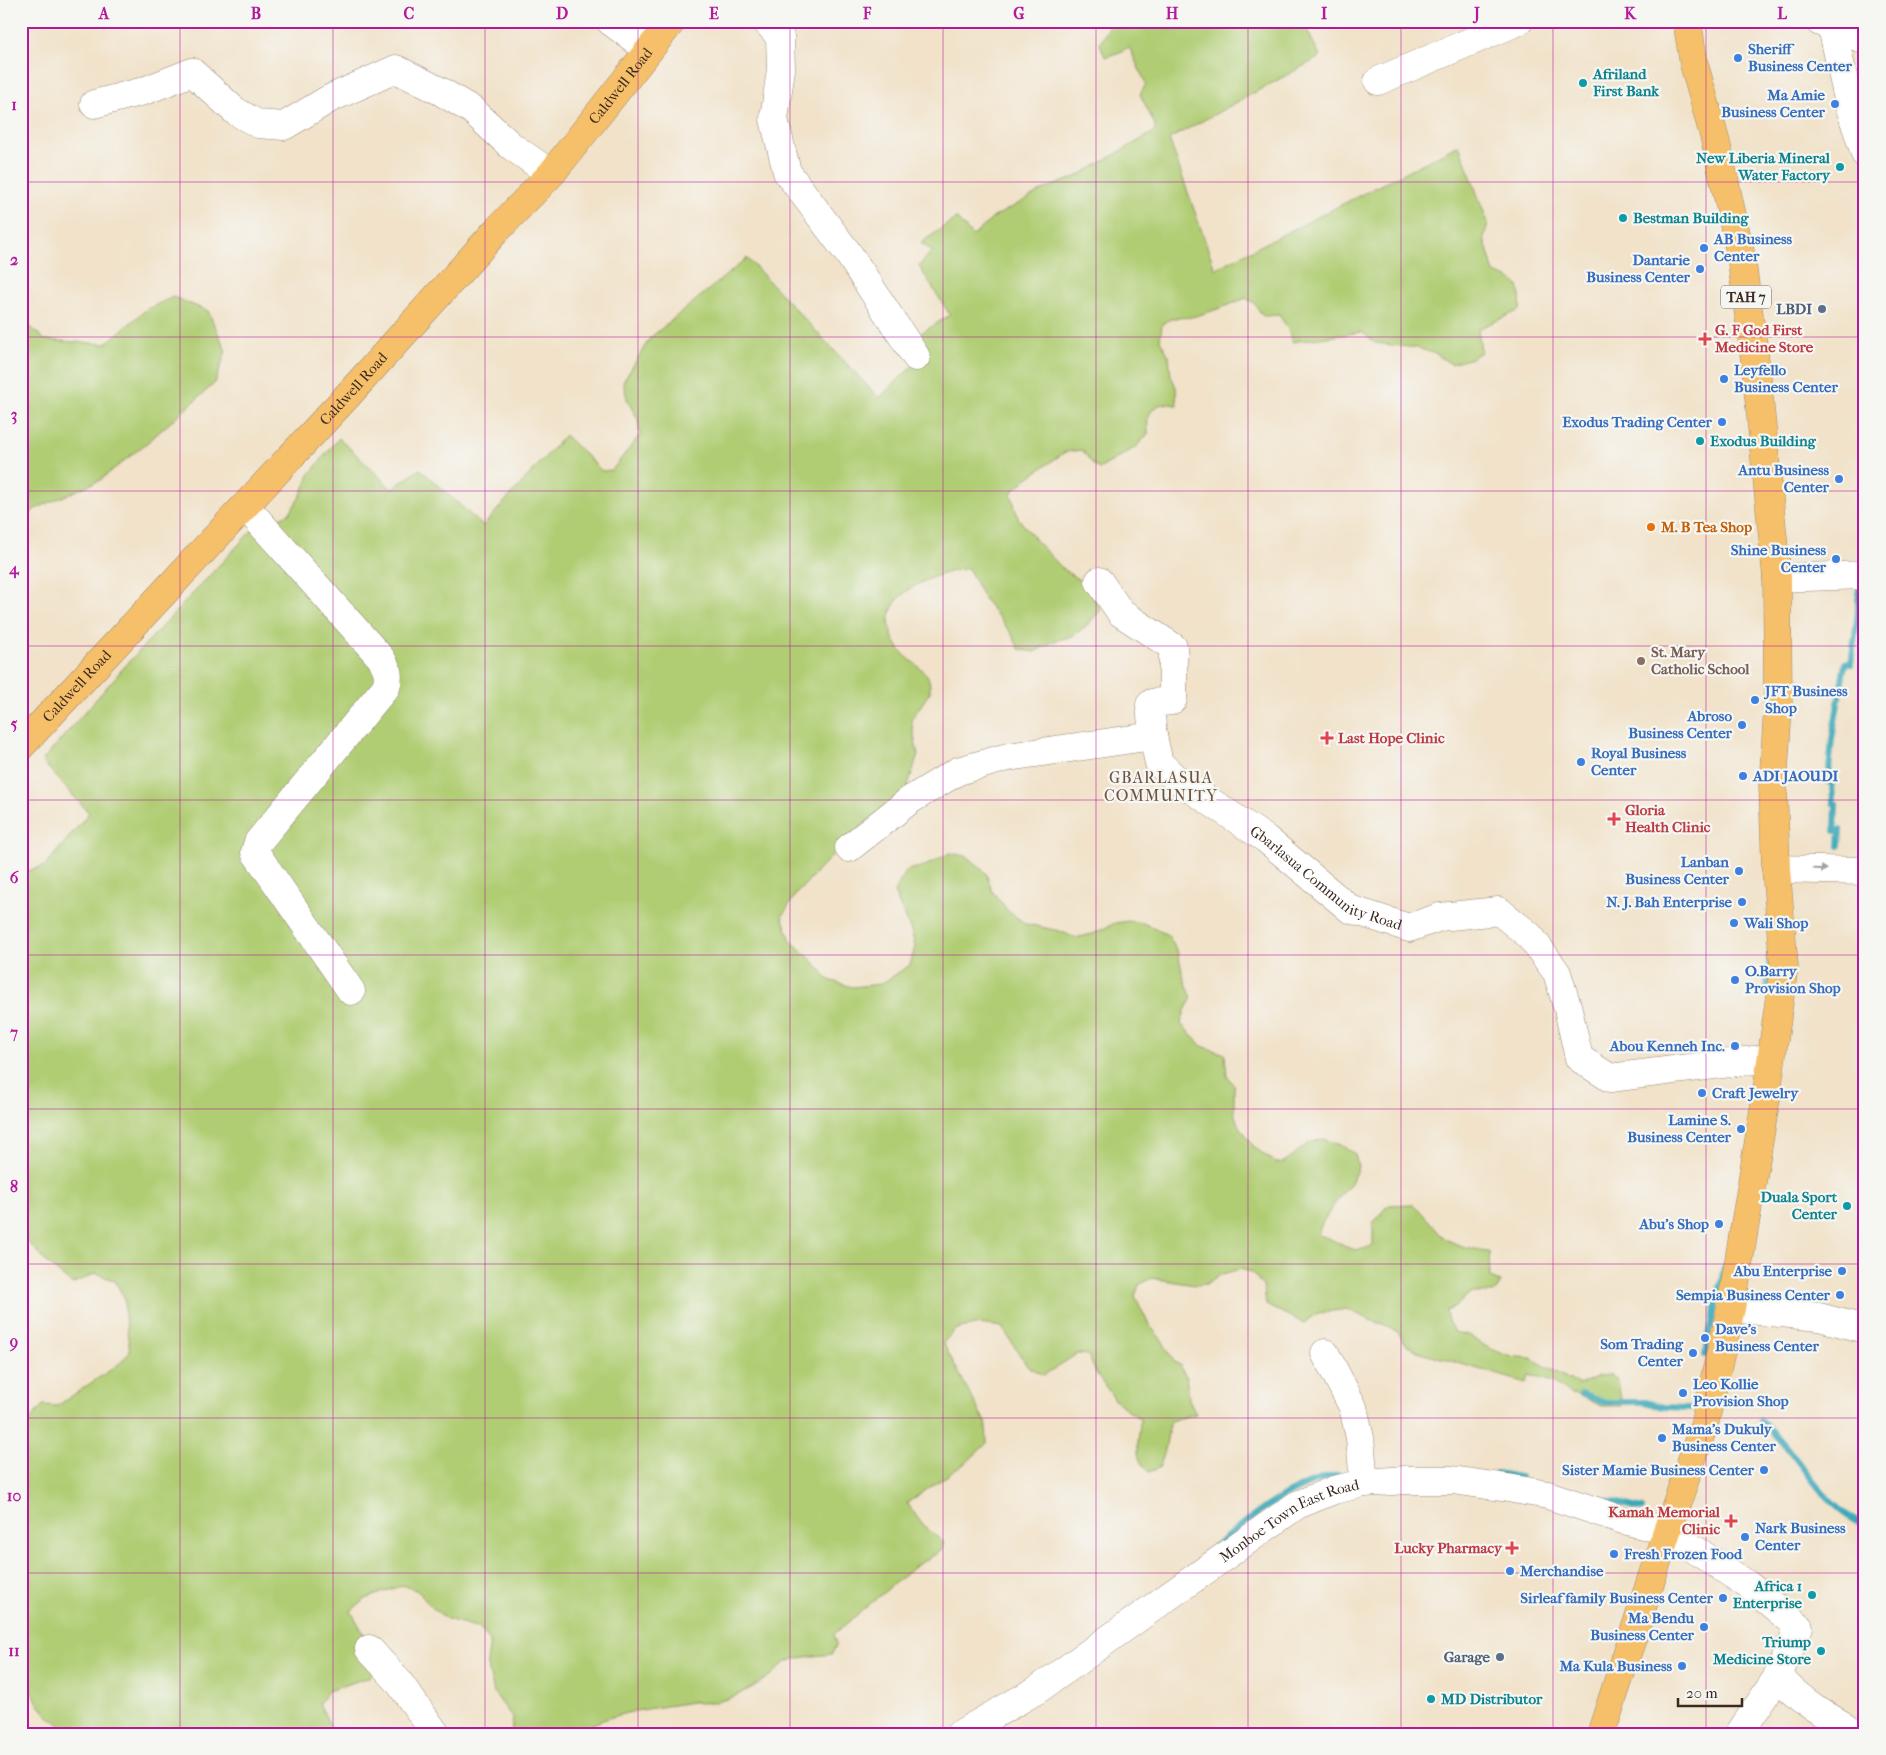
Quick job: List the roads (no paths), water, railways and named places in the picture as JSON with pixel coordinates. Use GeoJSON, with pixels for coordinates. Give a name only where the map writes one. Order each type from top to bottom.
{"type":"FeatureCollection","features":[{"type":"Feature","properties":{"kind":"main road","name":"Caldwell Road"},"geometry":{"type":"LineString","coordinates":[[21,746],[350,393],[496,231],[551,174],[672,21]]}},
{"type":"Feature","properties":{"kind":"main road","name":"TAH 7"},"geometry":{"type":"LineString","coordinates":[[1601,1734],[1666,1531],[1704,1425],[1731,1308],[1766,1098],[1784,966],[1776,868],[1774,786],[1778,708],[1776,578],[1756,368],[1741,256],[1716,143],[1694,64],[1687,21]]}},
{"type":"Feature","properties":{"kind":"street"},"geometry":{"type":"LineString","coordinates":[[610,21],[649,50]]}},
{"type":"Feature","properties":{"kind":"street"},"geometry":{"type":"LineString","coordinates":[[766,21],[780,37],[781,69],[774,119],[787,172],[850,256],[916,357]]}},
{"type":"Feature","properties":{"kind":"street"},"geometry":{"type":"LineString","coordinates":[[1378,82],[1519,21]]}},
{"type":"Feature","properties":{"kind":"street"},"geometry":{"type":"LineString","coordinates":[[1826,24],[1865,40]]}},
{"type":"Feature","properties":{"kind":"street"},"geometry":{"type":"LineString","coordinates":[[1826,24],[1865,154]]}},
{"type":"Feature","properties":{"kind":"street"},"geometry":{"type":"LineString","coordinates":[[94,104],[144,91],[192,72],[235,112],[258,124],[284,126],[329,99],[396,69],[440,91],[472,110],[510,145],[551,174]]}},
{"type":"Feature","properties":{"kind":"street"},"geometry":{"type":"LineString","coordinates":[[245,506],[381,658],[387,670],[388,679],[386,687],[258,842],[255,852],[351,991]]}},
{"type":"Feature","properties":{"kind":"street"},"geometry":{"type":"LineString","coordinates":[[1776,578],[1865,575]]}},
{"type":"Feature","properties":{"kind":"street","name":"Gbarlasua Community Road"},"geometry":{"type":"LineString","coordinates":[[1099,581],[1121,613],[1173,647],[1173,699],[1150,705],[1153,736],[1159,763],[1175,778],[1266,839],[1350,909],[1409,928],[1440,917],[1500,912],[1530,936],[1557,973],[1568,1009],[1579,1058],[1610,1078],[1770,1058]]}},
{"type":"Feature","properties":{"kind":"street"},"geometry":{"type":"LineString","coordinates":[[849,848],[910,800],[958,771],[1008,757],[1153,736]]}},
{"type":"Feature","properties":{"kind":"street"},"geometry":{"type":"LineString","coordinates":[[1776,868],[1865,871]]}},
{"type":"Feature","properties":{"kind":"street"},"geometry":{"type":"LineString","coordinates":[[1731,1308],[1818,1317],[1865,1329]]}},
{"type":"Feature","properties":{"kind":"street"},"geometry":{"type":"LineString","coordinates":[[1325,1353],[1353,1407],[1360,1438],[1364,1483]]}},
{"type":"Feature","properties":{"kind":"street","name":"Monboe Town East Road"},"geometry":{"type":"LineString","coordinates":[[960,1734],[1037,1690],[1297,1505],[1334,1490],[1364,1483],[1406,1480],[1452,1480],[1548,1495],[1623,1520],[1666,1531],[1748,1585],[1799,1627],[1778,1676]]}},
{"type":"Feature","properties":{"kind":"street"},"geometry":{"type":"LineString","coordinates":[[369,1649],[398,1681],[436,1734]]}},
{"type":"Feature","properties":{"kind":"street"},"geometry":{"type":"LineString","coordinates":[[1739,1734],[1778,1676],[1792,1692],[1859,1734]]}},
{"type":"Feature","properties":{"kind":"waterway"},"geometry":{"type":"LineString","coordinates":[[1839,846],[1840,830],[1835,831],[1836,804],[1833,803],[1832,783],[1828,782],[1832,739],[1845,663],[1851,664],[1858,613],[1859,586]]}},
{"type":"Feature","properties":{"kind":"waterway"},"geometry":{"type":"LineString","coordinates":[[1767,990],[1770,952]]}},
{"type":"Feature","properties":{"kind":"waterway"},"geometry":{"type":"LineString","coordinates":[[1705,1355],[1724,1267]]}},
{"type":"Feature","properties":{"kind":"waterway"},"geometry":{"type":"LineString","coordinates":[[1581,1394],[1603,1402],[1645,1402],[1663,1407],[1689,1408]]}},
{"type":"Feature","properties":{"kind":"waterway"},"geometry":{"type":"LineString","coordinates":[[1761,1421],[1774,1433],[1835,1506],[1865,1524]]}},
{"type":"Feature","properties":{"kind":"waterway"},"geometry":{"type":"LineString","coordinates":[[1496,1473],[1520,1477]]}},
{"type":"Feature","properties":{"kind":"waterway"},"geometry":{"type":"LineString","coordinates":[[1203,1556],[1283,1496],[1301,1487],[1339,1475]]}},
{"type":"Feature","properties":{"kind":"waterway"},"geometry":{"type":"LineString","coordinates":[[1597,1498],[1642,1509]]}},
{"type":"Feature","properties":{"kind":"place","name":"Sheriff Business Center"},"geometry":{"type":"Point","coordinates":[1738,58]}},
{"type":"Feature","properties":{"kind":"place","name":"Afriland First Bank"},"geometry":{"type":"Point","coordinates":[1583,83]}},
{"type":"Feature","properties":{"kind":"place","name":"Ma Amie Business Center"},"geometry":{"type":"Point","coordinates":[1835,104]}},
{"type":"Feature","properties":{"kind":"place","name":"New Liberia Mineral Water Factory"},"geometry":{"type":"Point","coordinates":[1840,167]}},
{"type":"Feature","properties":{"kind":"place","name":"Bestman Building"},"geometry":{"type":"Point","coordinates":[1623,218]}},
{"type":"Feature","properties":{"kind":"place","name":"AB Business Center"},"geometry":{"type":"Point","coordinates":[1704,248]}},
{"type":"Feature","properties":{"kind":"place","name":"Dantarie Business Center"},"geometry":{"type":"Point","coordinates":[1700,269]}},
{"type":"Feature","properties":{"kind":"place","name":"LBDI"},"geometry":{"type":"Point","coordinates":[1822,309]}},
{"type":"Feature","properties":{"kind":"place","name":"G. F God First Medicine Store"},"geometry":{"type":"Point","coordinates":[1705,339]}},
{"type":"Feature","properties":{"kind":"place","name":"Leyfello Business Center"},"geometry":{"type":"Point","coordinates":[1724,379]}},
{"type":"Feature","properties":{"kind":"place","name":"Exodus Trading Center"},"geometry":{"type":"Point","coordinates":[1722,422]}},
{"type":"Feature","properties":{"kind":"place","name":"Exodus Building"},"geometry":{"type":"Point","coordinates":[1700,441]}},
{"type":"Feature","properties":{"kind":"place","name":"Antu Business Center"},"geometry":{"type":"Point","coordinates":[1839,479]}},
{"type":"Feature","properties":{"kind":"place","name":"M. B Tea Shop"},"geometry":{"type":"Point","coordinates":[1651,527]}},
{"type":"Feature","properties":{"kind":"place","name":"Shine Business Center"},"geometry":{"type":"Point","coordinates":[1836,559]}},
{"type":"Feature","properties":{"kind":"place","name":"St. Mary Catholic School"},"geometry":{"type":"Point","coordinates":[1641,661]}},
{"type":"Feature","properties":{"kind":"place","name":"JFT Business Shop"},"geometry":{"type":"Point","coordinates":[1755,700]}},
{"type":"Feature","properties":{"kind":"place","name":"Abroso Business Center"},"geometry":{"type":"Point","coordinates":[1742,725]}},
{"type":"Feature","properties":{"kind":"place","name":"Last Hope Clinic"},"geometry":{"type":"Point","coordinates":[1327,738]}},
{"type":"Feature","properties":{"kind":"place","name":"Royal Business Center"},"geometry":{"type":"Point","coordinates":[1581,762]}},
{"type":"Feature","properties":{"kind":"place","name":"ADI JAOUDI"},"geometry":{"type":"Point","coordinates":[1743,776]}},
{"type":"Feature","properties":{"kind":"place","name":"Gloria Health Clinic"},"geometry":{"type":"Point","coordinates":[1614,819]}},
{"type":"Feature","properties":{"kind":"place","name":"Lanban Business Center"},"geometry":{"type":"Point","coordinates":[1739,871]}},
{"type":"Feature","properties":{"kind":"place","name":"N. J. Bah Enterprise"},"geometry":{"type":"Point","coordinates":[1742,902]}},
{"type":"Feature","properties":{"kind":"place","name":"Wali Shop"},"geometry":{"type":"Point","coordinates":[1734,923]}},
{"type":"Feature","properties":{"kind":"place","name":"O.Barry Provision Shop"},"geometry":{"type":"Point","coordinates":[1735,980]}},
{"type":"Feature","properties":{"kind":"place","name":"Abou Kenneh Inc."},"geometry":{"type":"Point","coordinates":[1735,1046]}},
{"type":"Feature","properties":{"kind":"place","name":"Craft Jewelry"},"geometry":{"type":"Point","coordinates":[1702,1093]}},
{"type":"Feature","properties":{"kind":"place","name":"Lamine S. Business Center"},"geometry":{"type":"Point","coordinates":[1741,1129]}},
{"type":"Feature","properties":{"kind":"place","name":"Duala Sport Center"},"geometry":{"type":"Point","coordinates":[1847,1206]}},
{"type":"Feature","properties":{"kind":"place","name":"Abu's Shop"},"geometry":{"type":"Point","coordinates":[1719,1224]}},
{"type":"Feature","properties":{"kind":"place","name":"Abu Enterprise"},"geometry":{"type":"Point","coordinates":[1842,1271]}},
{"type":"Feature","properties":{"kind":"place","name":"Sempia Business Center"},"geometry":{"type":"Point","coordinates":[1840,1295]}},
{"type":"Feature","properties":{"kind":"place","name":"Dave's Business Center"},"geometry":{"type":"Point","coordinates":[1705,1338]}},
{"type":"Feature","properties":{"kind":"place","name":"Som Trading Center"},"geometry":{"type":"Point","coordinates":[1693,1353]}},
{"type":"Feature","properties":{"kind":"place","name":"Leo Kollie Provision Shop"},"geometry":{"type":"Point","coordinates":[1683,1393]}},
{"type":"Feature","properties":{"kind":"place","name":"Mama's Dukuly Business Center"},"geometry":{"type":"Point","coordinates":[1662,1438]}},
{"type":"Feature","properties":{"kind":"place","name":"Sister Mamie Business Center"},"geometry":{"type":"Point","coordinates":[1764,1470]}},
{"type":"Feature","properties":{"kind":"place","name":"Kamah Memorial Clinic"},"geometry":{"type":"Point","coordinates":[1731,1521]}},
{"type":"Feature","properties":{"kind":"place","name":"Nark Business Center"},"geometry":{"type":"Point","coordinates":[1745,1537]}},
{"type":"Feature","properties":{"kind":"place","name":"Lucky Pharmacy"},"geometry":{"type":"Point","coordinates":[1512,1548]}},
{"type":"Feature","properties":{"kind":"place","name":"Fresh Frozen Food"},"geometry":{"type":"Point","coordinates":[1614,1554]}},
{"type":"Feature","properties":{"kind":"place","name":"Merchandise"},"geometry":{"type":"Point","coordinates":[1510,1571]}},
{"type":"Feature","properties":{"kind":"place","name":"Africa 1 Enterprise"},"geometry":{"type":"Point","coordinates":[1812,1595]}},
{"type":"Feature","properties":{"kind":"place","name":"Sirleaf family Business Center"},"geometry":{"type":"Point","coordinates":[1723,1598]}},
{"type":"Feature","properties":{"kind":"place","name":"Ma Bendu Business Center"},"geometry":{"type":"Point","coordinates":[1704,1627]}},
{"type":"Feature","properties":{"kind":"place","name":"Triump Medicine Store"},"geometry":{"type":"Point","coordinates":[1821,1651]}},
{"type":"Feature","properties":{"kind":"place","name":"Garage"},"geometry":{"type":"Point","coordinates":[1500,1657]}},
{"type":"Feature","properties":{"kind":"place","name":"Ma Kula Business"},"geometry":{"type":"Point","coordinates":[1682,1666]}},
{"type":"Feature","properties":{"kind":"place","name":"MD Distributor"},"geometry":{"type":"Point","coordinates":[1431,1699]}},
{"type":"Feature","properties":{"kind":"district","name":"GBARLASUA COMMUNITY"},"geometry":{"type":"Point","coordinates":[1161,786]}}]}
